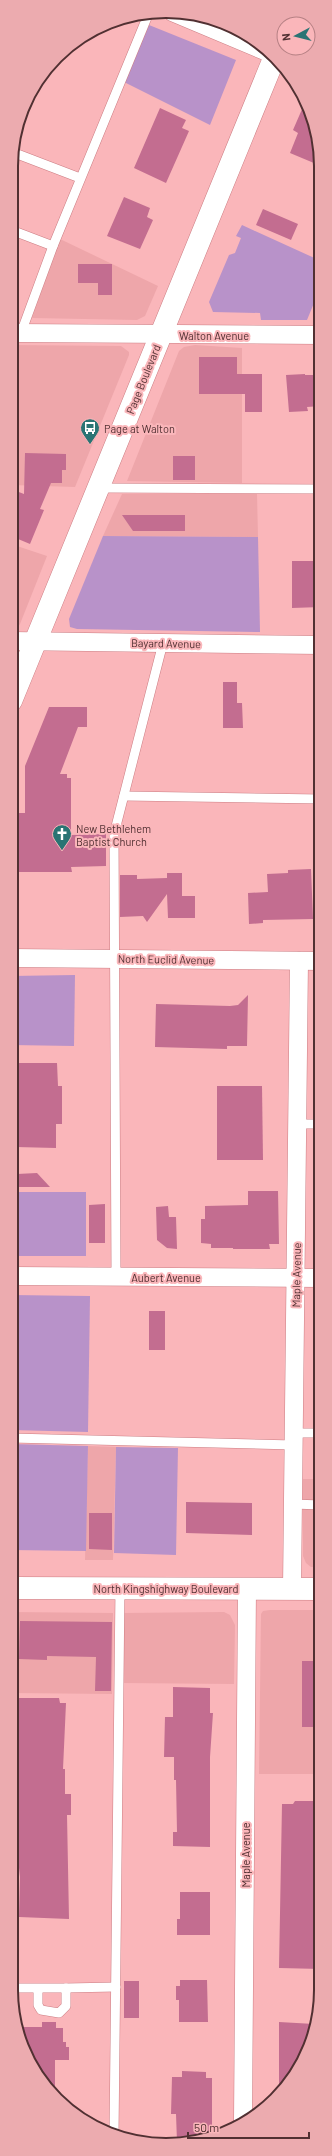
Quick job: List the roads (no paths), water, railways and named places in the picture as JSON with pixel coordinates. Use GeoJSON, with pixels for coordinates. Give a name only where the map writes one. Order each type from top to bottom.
{"type":"FeatureCollection","features":[{"type":"Feature","properties":{"kind":"main road","name":"Page Boulevard"},"geometry":{"type":"LineString","coordinates":[[18,684],[272,63]]}},
{"type":"Feature","properties":{"kind":"main road","name":"North Kingshighway Boulevard"},"geometry":{"type":"LineString","coordinates":[[18,1588],[314,1589]]}},
{"type":"Feature","properties":{"kind":"street"},"geometry":{"type":"LineString","coordinates":[[192,20],[251,45]]}},
{"type":"Feature","properties":{"kind":"street","name":"Walton Avenue"},"geometry":{"type":"LineString","coordinates":[[18,333],[161,335],[314,330]]}},
{"type":"Feature","properties":{"kind":"street","name":"Bayard Avenue"},"geometry":{"type":"LineString","coordinates":[[18,641],[314,644]]}},
{"type":"Feature","properties":{"kind":"street","name":"North Euclid Avenue"},"geometry":{"type":"LineString","coordinates":[[18,958],[314,961]]}},
{"type":"Feature","properties":{"kind":"street","name":"Maple Avenue"},"geometry":{"type":"LineString","coordinates":[[292,1588],[299,961]]}},
{"type":"Feature","properties":{"kind":"street","name":"Aubert Avenue"},"geometry":{"type":"LineString","coordinates":[[18,1276],[314,1278]]}},
{"type":"Feature","properties":{"kind":"street","name":"Maple Avenue"},"geometry":{"type":"LineString","coordinates":[[243,2116],[247,1588]]}},
{"type":"Feature","properties":{"kind":"lane"},"geometry":{"type":"LineString","coordinates":[[18,328],[146,19]]}},
{"type":"Feature","properties":{"kind":"lane"},"geometry":{"type":"LineString","coordinates":[[18,154],[80,178]]}},
{"type":"Feature","properties":{"kind":"lane"},"geometry":{"type":"LineString","coordinates":[[18,233],[53,246]]}},
{"type":"Feature","properties":{"kind":"lane"},"geometry":{"type":"LineString","coordinates":[[99,488],[314,489]]}},
{"type":"Feature","properties":{"kind":"lane"},"geometry":{"type":"LineString","coordinates":[[116,1277],[114,834],[163,643]]}},
{"type":"Feature","properties":{"kind":"lane"},"geometry":{"type":"LineString","coordinates":[[124,796],[314,799]]}},
{"type":"Feature","properties":{"kind":"lane"},"geometry":{"type":"LineString","coordinates":[[298,1124],[314,1124]]}},
{"type":"Feature","properties":{"kind":"lane"},"geometry":{"type":"LineString","coordinates":[[18,1438],[294,1439],[314,1435]]}},
{"type":"Feature","properties":{"kind":"lane"},"geometry":{"type":"LineString","coordinates":[[293,1504],[314,1505]]}},
{"type":"Feature","properties":{"kind":"lane"},"geometry":{"type":"LineString","coordinates":[[114,2129],[120,1588]]}},
{"type":"Feature","properties":{"kind":"lane"},"geometry":{"type":"LineString","coordinates":[[18,1988],[116,1987]]}},
{"type":"Feature","properties":{"kind":"lane"},"geometry":{"type":"LineString","coordinates":[[38,1988],[38,2005],[41,2010],[59,2013],[66,2006],[66,1988]]}},
{"type":"Feature","properties":{"kind":"place","name":"Page at Walton"},"geometry":{"type":"Point","coordinates":[90,445]}},
{"type":"Feature","properties":{"kind":"place","name":"New Bethlehem Baptist Church"},"geometry":{"type":"Point","coordinates":[62,851]}}]}
